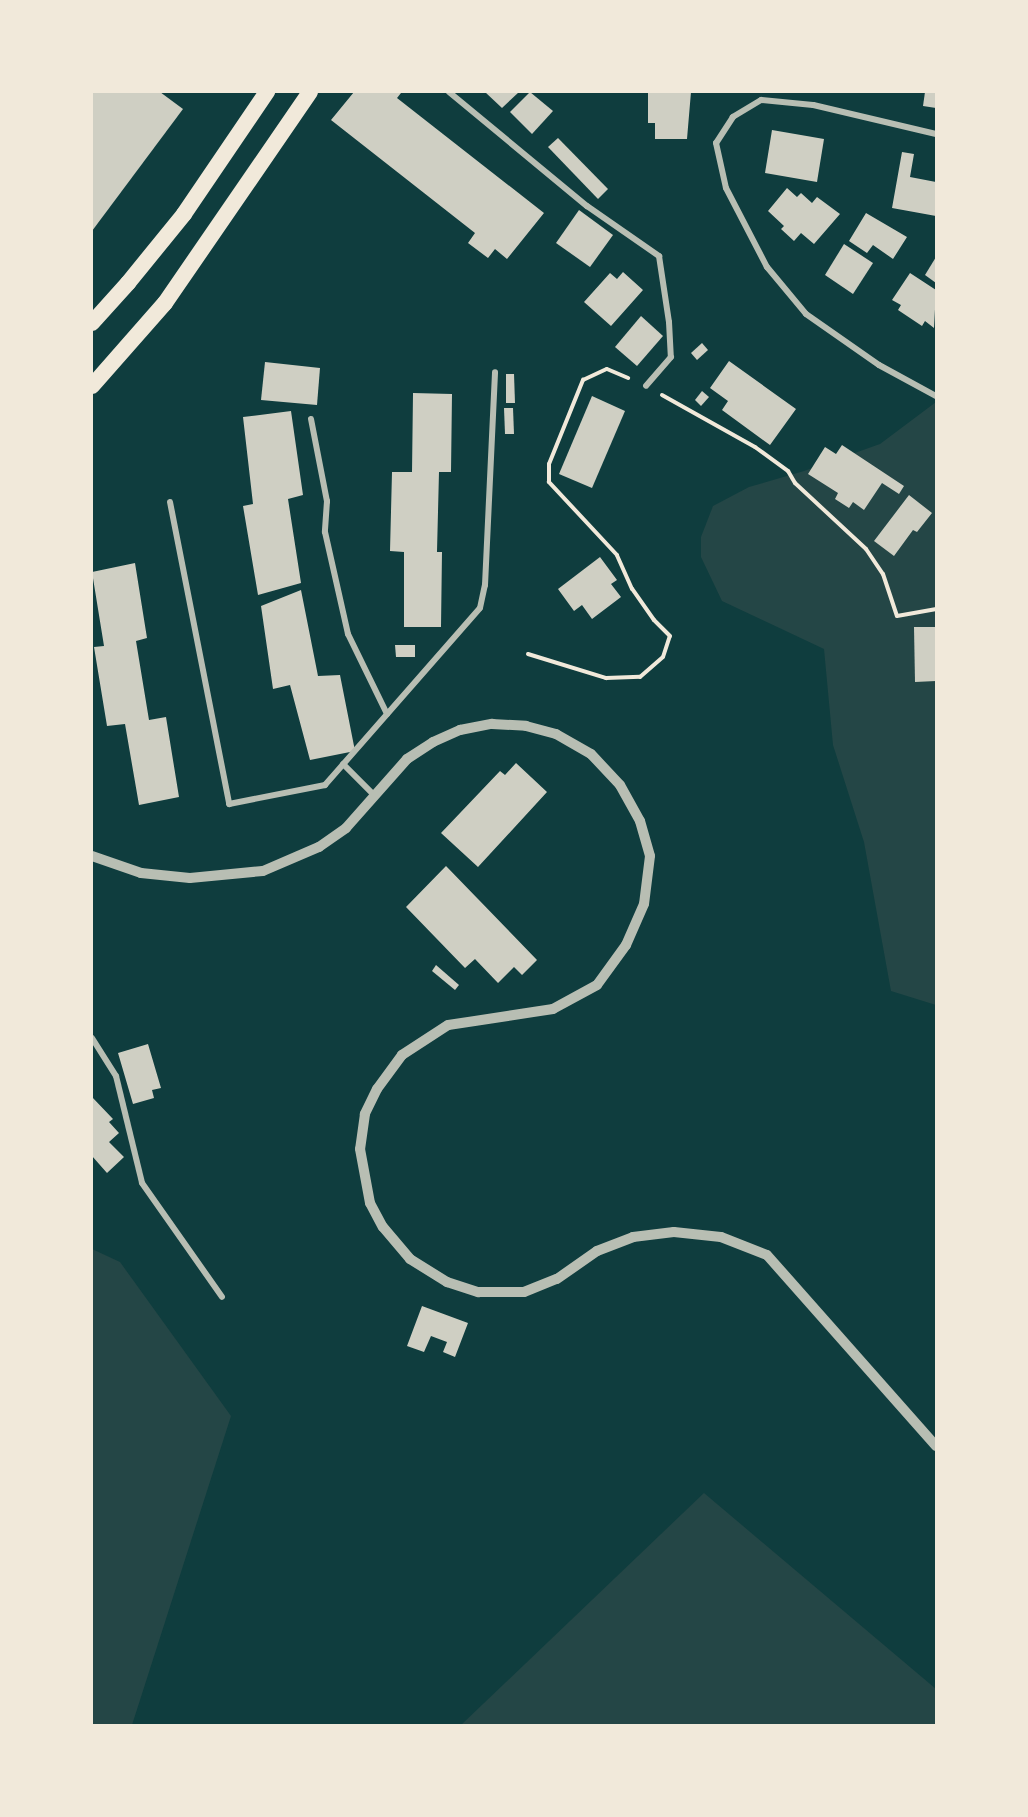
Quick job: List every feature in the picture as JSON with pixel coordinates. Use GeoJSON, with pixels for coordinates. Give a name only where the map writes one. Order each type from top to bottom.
{"type":"FeatureCollection","features":[{"type":"Feature","properties":{"kind":"highway"},"geometry":{"type":"LineString","coordinates":[[92,323],[184,214],[267,92]]}},
{"type":"Feature","properties":{"kind":"highway"},"geometry":{"type":"LineString","coordinates":[[92,386],[165,303],[310,92]]}},
{"type":"Feature","properties":{"kind":"street"},"geometry":{"type":"LineString","coordinates":[[449,92],[587,206],[659,256],[663,266],[671,357],[646,386]]}},
{"type":"Feature","properties":{"kind":"street"},"geometry":{"type":"LineString","coordinates":[[936,134],[813,105],[761,100],[733,117],[716,143],[726,188],[767,267],[806,314],[879,365],[936,396]]}},
{"type":"Feature","properties":{"kind":"street"},"geometry":{"type":"LineString","coordinates":[[170,502],[229,804],[325,785],[480,608],[485,585],[495,372]]}},
{"type":"Feature","properties":{"kind":"street"},"geometry":{"type":"LineString","coordinates":[[310,419],[327,501],[325,532],[348,634],[387,714]]}},
{"type":"Feature","properties":{"kind":"street"},"geometry":{"type":"LineString","coordinates":[[92,856],[141,873],[190,878],[263,871],[320,847],[346,828],[407,759],[433,742],[460,730],[492,724],[526,726],[556,734],[591,754],[620,785],[640,821],[650,856],[644,904],[626,945],[597,985],[553,1009],[448,1025],[402,1054],[383,1080],[365,1114],[360,1149],[370,1203],[383,1227],[410,1258],[447,1282],[478,1292],[524,1292],[557,1279],[597,1251],[633,1237],[674,1232],[721,1237],[767,1255],[936,1446]]}},
{"type":"Feature","properties":{"kind":"street"},"geometry":{"type":"LineString","coordinates":[[344,764],[375,797]]}},
{"type":"Feature","properties":{"kind":"street"},"geometry":{"type":"LineString","coordinates":[[92,1038],[116,1076],[142,1183],[222,1297]]}},
{"type":"Feature","properties":{"kind":"path"},"geometry":{"type":"LineString","coordinates":[[528,654],[606,678],[640,677],[663,657],[670,636],[654,620],[632,589],[617,555],[549,482],[549,464],[583,380],[607,369],[646,386],[754,447],[788,471],[795,483],[866,549],[883,574],[897,616],[936,609]]}},
{"type":"Feature","properties":{"kind":"shaded area"},"geometry":{"type":"Polygon","coordinates":[[[936,402],[936,1005],[891,991],[864,842],[833,745],[824,649],[722,601],[701,557],[701,537],[713,506],[749,487],[804,471],[880,444],[936,402]]]}},
{"type":"Feature","properties":{"kind":"shaded area"},"geometry":{"type":"Polygon","coordinates":[[[92,1249],[120,1262],[231,1416],[132,1725],[92,1725],[92,1249]]]}},
{"type":"Feature","properties":{"kind":"shaded area"},"geometry":{"type":"Polygon","coordinates":[[[704,1493],[936,1689],[936,1725],[461,1725],[704,1493]]]}},
{"type":"Feature","properties":{"kind":"building"},"geometry":{"type":"Polygon","coordinates":[[[92,92],[160,92],[183,109],[92,231],[92,92]]]}},
{"type":"Feature","properties":{"kind":"building"},"geometry":{"type":"Polygon","coordinates":[[[354,92],[401,93],[397,98],[544,213],[507,259],[495,249],[488,258],[468,243],[475,233],[331,120],[354,92]]]}},
{"type":"Feature","properties":{"kind":"building"},"geometry":{"type":"Polygon","coordinates":[[[485,92],[519,92],[502,108],[485,92]]]}},
{"type":"Feature","properties":{"kind":"building"},"geometry":{"type":"Polygon","coordinates":[[[530,92],[553,111],[532,134],[510,112],[530,92]]]}},
{"type":"Feature","properties":{"kind":"building"},"geometry":{"type":"Polygon","coordinates":[[[648,92],[691,92],[687,139],[655,139],[655,123],[648,123],[648,92]]]}},
{"type":"Feature","properties":{"kind":"building"},"geometry":{"type":"Polygon","coordinates":[[[925,92],[936,92],[936,108],[923,106],[925,92]]]}},
{"type":"Feature","properties":{"kind":"building"},"geometry":{"type":"Polygon","coordinates":[[[772,130],[824,139],[817,182],[765,173],[772,130]]]}},
{"type":"Feature","properties":{"kind":"building"},"geometry":{"type":"Polygon","coordinates":[[[558,138],[608,189],[598,199],[548,147],[558,138]]]}},
{"type":"Feature","properties":{"kind":"building"},"geometry":{"type":"Polygon","coordinates":[[[902,152],[914,154],[910,177],[936,182],[936,216],[892,208],[902,152]]]}},
{"type":"Feature","properties":{"kind":"building"},"geometry":{"type":"Polygon","coordinates":[[[787,188],[797,197],[801,193],[812,203],[817,197],[840,214],[814,244],[801,233],[794,241],[781,229],[784,226],[768,211],[787,188]]]}},
{"type":"Feature","properties":{"kind":"building"},"geometry":{"type":"Polygon","coordinates":[[[579,210],[613,235],[590,267],[556,243],[579,210]]]}},
{"type":"Feature","properties":{"kind":"building"},"geometry":{"type":"Polygon","coordinates":[[[866,213],[907,237],[893,259],[873,245],[867,253],[849,241],[866,213]]]}},
{"type":"Feature","properties":{"kind":"building"},"geometry":{"type":"Polygon","coordinates":[[[844,244],[873,263],[853,294],[825,275],[844,244]]]}},
{"type":"Feature","properties":{"kind":"building"},"geometry":{"type":"Polygon","coordinates":[[[936,257],[936,283],[925,275],[936,257]]]}},
{"type":"Feature","properties":{"kind":"building"},"geometry":{"type":"Polygon","coordinates":[[[623,272],[643,290],[611,326],[584,302],[610,273],[617,279],[623,272]]]}},
{"type":"Feature","properties":{"kind":"building"},"geometry":{"type":"Polygon","coordinates":[[[910,273],[936,290],[934,328],[925,321],[922,326],[898,310],[901,305],[892,300],[910,273]]]}},
{"type":"Feature","properties":{"kind":"building"},"geometry":{"type":"Polygon","coordinates":[[[641,316],[663,336],[637,366],[615,347],[641,316]]]}},
{"type":"Feature","properties":{"kind":"building"},"geometry":{"type":"Polygon","coordinates":[[[702,343],[708,350],[697,360],[691,353],[702,343]]]}},
{"type":"Feature","properties":{"kind":"building"},"geometry":{"type":"Polygon","coordinates":[[[729,361],[796,409],[770,445],[722,410],[728,401],[710,388],[729,361]]]}},
{"type":"Feature","properties":{"kind":"building"},"geometry":{"type":"Polygon","coordinates":[[[265,362],[320,368],[317,405],[261,400],[265,362]]]}},
{"type":"Feature","properties":{"kind":"building"},"geometry":{"type":"Polygon","coordinates":[[[506,374],[514,374],[515,403],[506,403],[506,374]]]}},
{"type":"Feature","properties":{"kind":"building"},"geometry":{"type":"Polygon","coordinates":[[[702,391],[709,397],[701,406],[695,400],[702,391]]]}},
{"type":"Feature","properties":{"kind":"building"},"geometry":{"type":"Polygon","coordinates":[[[413,393],[452,394],[451,472],[439,472],[437,552],[442,552],[441,627],[404,627],[404,552],[390,551],[392,472],[412,472],[413,393]]]}},
{"type":"Feature","properties":{"kind":"building"},"geometry":{"type":"Polygon","coordinates":[[[592,396],[625,411],[592,488],[559,474],[592,396]]]}},
{"type":"Feature","properties":{"kind":"building"},"geometry":{"type":"Polygon","coordinates":[[[504,408],[513,408],[514,434],[505,434],[504,408]]]}},
{"type":"Feature","properties":{"kind":"building"},"geometry":{"type":"Polygon","coordinates":[[[291,411],[303,495],[288,499],[301,583],[258,595],[243,506],[253,504],[243,417],[291,411]]]}},
{"type":"Feature","properties":{"kind":"building"},"geometry":{"type":"Polygon","coordinates":[[[842,445],[904,486],[899,494],[882,483],[864,510],[853,502],[849,508],[835,499],[838,493],[808,474],[825,447],[836,454],[842,445]]]}},
{"type":"Feature","properties":{"kind":"building"},"geometry":{"type":"Polygon","coordinates":[[[909,495],[932,513],[917,532],[913,530],[894,556],[874,541],[909,495]]]}},
{"type":"Feature","properties":{"kind":"building"},"geometry":{"type":"Polygon","coordinates":[[[600,557],[617,580],[611,584],[621,597],[592,619],[582,605],[574,611],[558,589],[600,557]]]}},
{"type":"Feature","properties":{"kind":"building"},"geometry":{"type":"Polygon","coordinates":[[[135,563],[147,638],[136,641],[149,720],[166,717],[179,797],[139,805],[125,724],[107,726],[94,647],[104,646],[92,572],[135,563]]]}},
{"type":"Feature","properties":{"kind":"building"},"geometry":{"type":"Polygon","coordinates":[[[301,590],[318,676],[340,675],[355,751],[310,760],[290,685],[273,689],[261,606],[301,590]]]}},
{"type":"Feature","properties":{"kind":"building"},"geometry":{"type":"Polygon","coordinates":[[[914,627],[936,627],[936,681],[915,682],[914,627]]]}},
{"type":"Feature","properties":{"kind":"building"},"geometry":{"type":"Polygon","coordinates":[[[395,645],[415,645],[415,657],[396,657],[395,645]]]}},
{"type":"Feature","properties":{"kind":"building"},"geometry":{"type":"Polygon","coordinates":[[[516,763],[547,792],[478,867],[441,833],[500,771],[505,775],[516,763]]]}},
{"type":"Feature","properties":{"kind":"building"},"geometry":{"type":"Polygon","coordinates":[[[446,866],[537,960],[522,975],[514,967],[498,983],[475,959],[465,968],[406,907],[446,866]]]}},
{"type":"Feature","properties":{"kind":"building"},"geometry":{"type":"Polygon","coordinates":[[[436,965],[459,985],[455,990],[432,971],[436,965]]]}},
{"type":"Feature","properties":{"kind":"building"},"geometry":{"type":"Polygon","coordinates":[[[148,1044],[161,1088],[152,1090],[154,1098],[133,1104],[118,1053],[148,1044]]]}},
{"type":"Feature","properties":{"kind":"building"},"geometry":{"type":"Polygon","coordinates":[[[92,1097],[113,1119],[109,1122],[119,1133],[109,1142],[124,1157],[107,1173],[92,1156],[92,1097]]]}},
{"type":"Feature","properties":{"kind":"building"},"geometry":{"type":"Polygon","coordinates":[[[422,1306],[468,1323],[455,1357],[443,1352],[447,1342],[431,1336],[424,1352],[407,1346],[422,1306]]]}}]}
